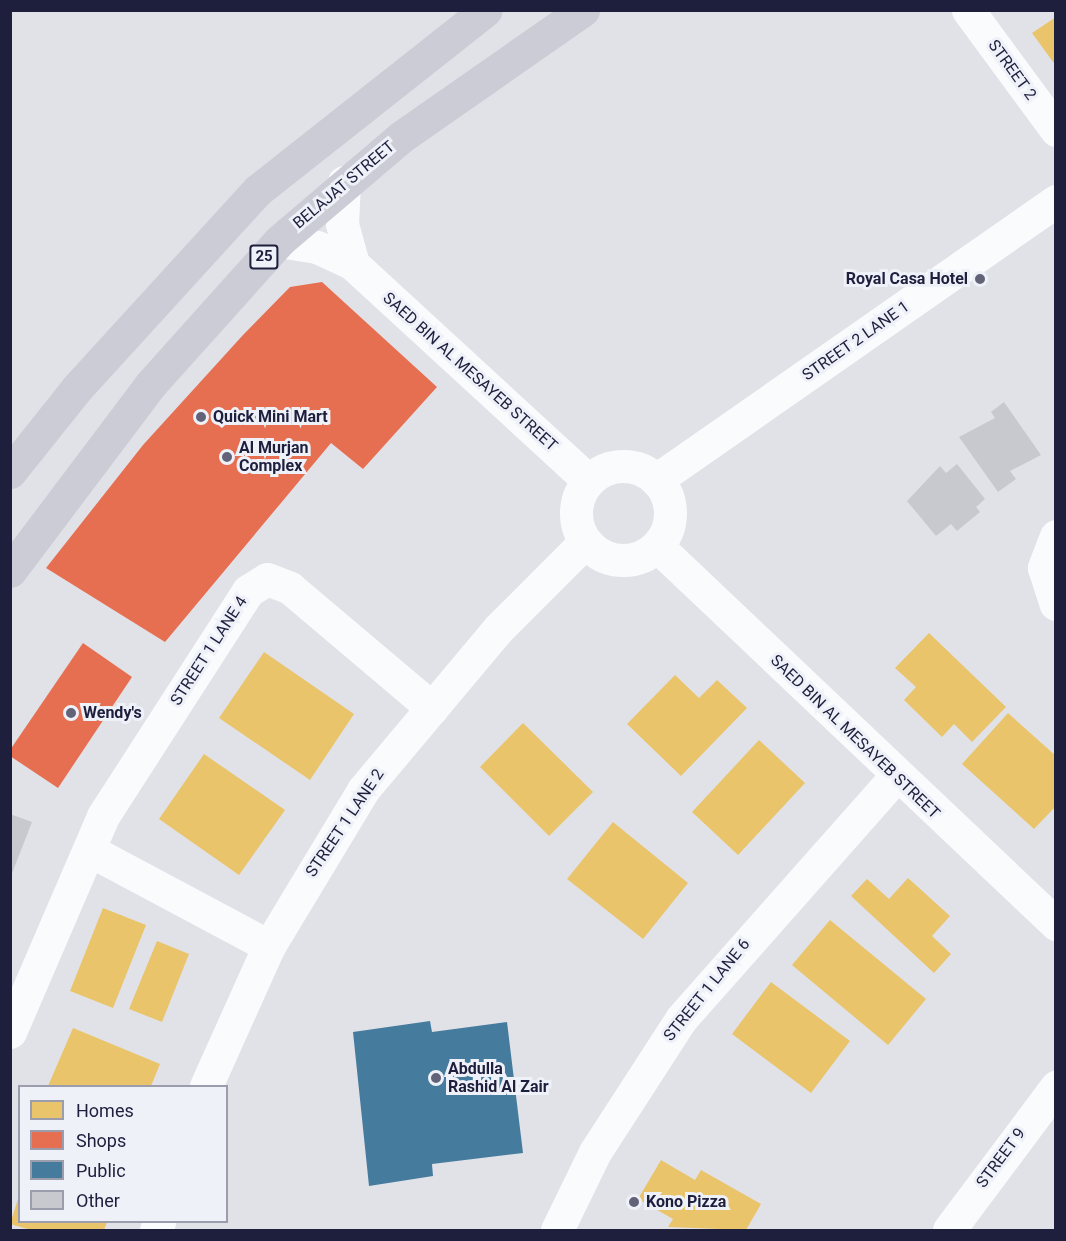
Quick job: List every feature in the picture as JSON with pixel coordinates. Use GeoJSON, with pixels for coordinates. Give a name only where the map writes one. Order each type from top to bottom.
{"type":"FeatureCollection","features":[{"type":"Feature","properties":{"kind":"main road"},"geometry":{"type":"LineString","coordinates":[[10,472],[77,388],[258,190],[486,10]]}},
{"type":"Feature","properties":{"kind":"main road","name":"BELAJAT STREET"},"geometry":{"type":"LineString","coordinates":[[10,571],[150,385],[279,241],[344,182],[583,10]]}},
{"type":"Feature","properties":{"kind":"street","name":"STREET 2"},"geometry":{"type":"LineString","coordinates":[[968,10],[1056,130]]}},
{"type":"Feature","properties":{"kind":"street"},"geometry":{"type":"LineString","coordinates":[[344,182],[342,224],[353,264]]}},
{"type":"Feature","properties":{"kind":"street","name":"STREET 2 LANE 1"},"geometry":{"type":"LineString","coordinates":[[656,480],[1056,201]]}},
{"type":"Feature","properties":{"kind":"street","name":"SAED BIN AL MESAYEB STREET"},"geometry":{"type":"LineString","coordinates":[[279,241],[317,247],[353,264],[588,480]]}},
{"type":"Feature","properties":{"kind":"street"},"geometry":{"type":"LineString","coordinates":[[622,466],[656,480],[670,513],[657,546],[620,561],[585,542],[576,504],[588,480],[622,466]]}},
{"type":"Feature","properties":{"kind":"street"},"geometry":{"type":"LineString","coordinates":[[1056,536],[1044,568],[1056,604]]}},
{"type":"Feature","properties":{"kind":"street","name":"STREET 1 LANE 2"},"geometry":{"type":"LineString","coordinates":[[206,1085],[269,946],[363,790],[519,606],[585,542]]}},
{"type":"Feature","properties":{"kind":"street","name":"SAED BIN AL MESAYEB STREET"},"geometry":{"type":"LineString","coordinates":[[657,546],[895,777],[1056,924]]}},
{"type":"Feature","properties":{"kind":"street","name":"STREET 1 LANE 4"},"geometry":{"type":"LineString","coordinates":[[10,1032],[114,797],[248,591],[267,579],[290,588],[432,708]]}},
{"type":"Feature","properties":{"kind":"street","name":"STREET 1 LANE 6"},"geometry":{"type":"LineString","coordinates":[[557,1230],[596,1152],[681,1019],[895,777]]}},
{"type":"Feature","properties":{"kind":"street"},"geometry":{"type":"LineString","coordinates":[[89,850],[269,946]]}},
{"type":"Feature","properties":{"kind":"street","name":"STREET 9"},"geometry":{"type":"LineString","coordinates":[[949,1230],[1056,1087]]}},
{"type":"Feature","properties":{"kind":"building: Homes"},"geometry":{"type":"Polygon","coordinates":[[[1056,17],[1056,66],[1032,33],[1056,17]]]}},
{"type":"Feature","properties":{"kind":"building: Homes"},"geometry":{"type":"Polygon","coordinates":[[[929,633],[1006,707],[972,742],[954,724],[942,737],[904,700],[916,687],[895,668],[929,633]]]}},
{"type":"Feature","properties":{"kind":"building: Homes"},"geometry":{"type":"Polygon","coordinates":[[[264,652],[354,714],[310,780],[219,718],[264,652]]]}},
{"type":"Feature","properties":{"kind":"building: Homes"},"geometry":{"type":"Polygon","coordinates":[[[675,675],[699,698],[717,680],[747,708],[681,776],[627,724],[675,675]]]}},
{"type":"Feature","properties":{"kind":"building: Homes"},"geometry":{"type":"Polygon","coordinates":[[[1008,713],[1056,756],[1056,806],[1034,829],[962,764],[1008,713]]]}},
{"type":"Feature","properties":{"kind":"building: Homes"},"geometry":{"type":"Polygon","coordinates":[[[523,723],[593,792],[549,836],[480,767],[523,723]]]}},
{"type":"Feature","properties":{"kind":"building: Homes"},"geometry":{"type":"Polygon","coordinates":[[[759,740],[805,783],[738,855],[692,812],[759,740]]]}},
{"type":"Feature","properties":{"kind":"building: Homes"},"geometry":{"type":"Polygon","coordinates":[[[204,754],[285,810],[239,875],[159,819],[204,754]]]}},
{"type":"Feature","properties":{"kind":"building: Homes"},"geometry":{"type":"Polygon","coordinates":[[[613,822],[688,883],[643,939],[567,879],[613,822]]]}},
{"type":"Feature","properties":{"kind":"building: Homes"},"geometry":{"type":"Polygon","coordinates":[[[908,878],[950,916],[932,936],[951,954],[934,973],[851,896],[867,879],[889,899],[908,878]]]}},
{"type":"Feature","properties":{"kind":"building: Homes"},"geometry":{"type":"Polygon","coordinates":[[[103,908],[146,925],[113,1008],[70,991],[103,908]]]}},
{"type":"Feature","properties":{"kind":"building: Homes"},"geometry":{"type":"Polygon","coordinates":[[[830,920],[926,999],[888,1045],[792,965],[830,920]]]}},
{"type":"Feature","properties":{"kind":"building: Homes"},"geometry":{"type":"Polygon","coordinates":[[[157,941],[189,954],[162,1022],[129,1009],[157,941]]]}},
{"type":"Feature","properties":{"kind":"building: Homes"},"geometry":{"type":"Polygon","coordinates":[[[771,982],[850,1041],[811,1093],[732,1034],[771,982]]]}},
{"type":"Feature","properties":{"kind":"building: Homes"},"geometry":{"type":"Polygon","coordinates":[[[73,1028],[160,1064],[151,1085],[48,1085],[73,1028]]]}},
{"type":"Feature","properties":{"kind":"building: Homes"},"geometry":{"type":"Polygon","coordinates":[[[661,1160],[695,1180],[701,1170],[761,1204],[746,1230],[668,1227],[673,1219],[638,1199],[661,1160]]]}},
{"type":"Feature","properties":{"kind":"building: Homes"},"geometry":{"type":"Polygon","coordinates":[[[18,1199],[18,1223],[107,1223],[104,1230],[31,1230],[10,1224],[18,1199]]]}},
{"type":"Feature","properties":{"kind":"building: Shops","name":"Al Murjan Complex"},"geometry":{"type":"Polygon","coordinates":[[[322,282],[437,387],[363,469],[331,443],[165,642],[46,568],[143,445],[243,335],[290,287],[322,282]]]}},
{"type":"Feature","properties":{"kind":"building: Shops","name":"Wendy's"},"geometry":{"type":"Polygon","coordinates":[[[83,643],[132,677],[58,788],[10,756],[10,750],[83,643]]]}},
{"type":"Feature","properties":{"kind":"building: Public","name":"Abdulla Rashid Al Zair"},"geometry":{"type":"Polygon","coordinates":[[[430,1021],[432,1032],[507,1022],[523,1153],[432,1164],[433,1176],[369,1186],[353,1032],[430,1021]]]}},
{"type":"Feature","properties":{"kind":"building: Other"},"geometry":{"type":"Polygon","coordinates":[[[1004,402],[1041,455],[1010,471],[1016,479],[998,492],[959,437],[995,418],[991,412],[1004,402]]]}},
{"type":"Feature","properties":{"kind":"building: Other"},"geometry":{"type":"Polygon","coordinates":[[[957,464],[985,499],[976,507],[980,512],[957,531],[951,524],[936,536],[907,501],[940,466],[946,473],[957,464]]]}},
{"type":"Feature","properties":{"kind":"building: Other"},"geometry":{"type":"Polygon","coordinates":[[[10,814],[32,822],[11,876],[10,876],[10,814]]]}},
{"type":"Feature","properties":{"kind":"place","name":"Royal Casa Hotel"},"geometry":{"type":"Point","coordinates":[980,279]}},
{"type":"Feature","properties":{"kind":"place","name":"Quick Mini Mart"},"geometry":{"type":"Point","coordinates":[201,417]}},
{"type":"Feature","properties":{"kind":"place","name":"Al Murjan Complex"},"geometry":{"type":"Point","coordinates":[227,457]}},
{"type":"Feature","properties":{"kind":"place","name":"Wendy's"},"geometry":{"type":"Point","coordinates":[71,713]}},
{"type":"Feature","properties":{"kind":"place","name":"Abdulla Rashid Al Zair"},"geometry":{"type":"Point","coordinates":[436,1078]}},
{"type":"Feature","properties":{"kind":"place","name":"Kono Pizza"},"geometry":{"type":"Point","coordinates":[634,1202]}}]}
